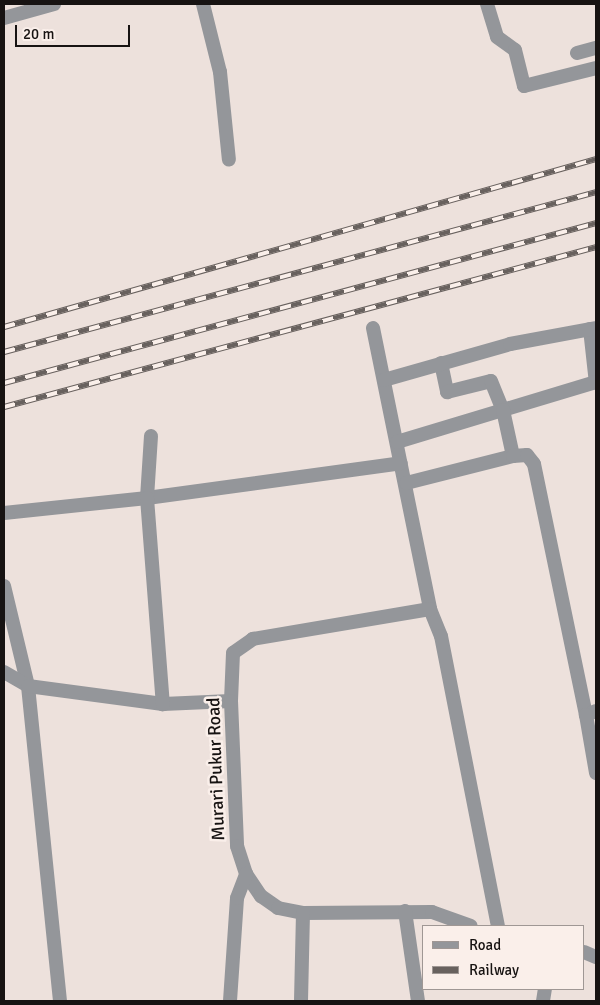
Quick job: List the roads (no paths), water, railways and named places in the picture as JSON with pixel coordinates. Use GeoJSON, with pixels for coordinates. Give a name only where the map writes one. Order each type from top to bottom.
{"type":"FeatureCollection","features":[{"type":"Feature","properties":{"kind":"street"},"geometry":{"type":"LineString","coordinates":[[4,18],[54,4]]}},
{"type":"Feature","properties":{"kind":"street"},"geometry":{"type":"LineString","coordinates":[[203,4],[220,72],[229,160]]}},
{"type":"Feature","properties":{"kind":"street"},"geometry":{"type":"LineString","coordinates":[[487,4],[496,37],[515,50],[524,86],[596,68]]}},
{"type":"Feature","properties":{"kind":"street"},"geometry":{"type":"LineString","coordinates":[[577,53],[596,48]]}},
{"type":"Feature","properties":{"kind":"street"},"geometry":{"type":"LineString","coordinates":[[373,328],[406,483],[430,610],[441,636],[498,925]]}},
{"type":"Feature","properties":{"kind":"street"},"geometry":{"type":"LineString","coordinates":[[384,380],[510,344],[593,329],[596,383],[397,442]]}},
{"type":"Feature","properties":{"kind":"street"},"geometry":{"type":"LineString","coordinates":[[441,364],[447,392],[490,381],[504,410],[513,456]]}},
{"type":"Feature","properties":{"kind":"street"},"geometry":{"type":"LineString","coordinates":[[151,436],[147,498],[163,704]]}},
{"type":"Feature","properties":{"kind":"street"},"geometry":{"type":"LineString","coordinates":[[406,483],[513,456],[527,455],[534,464],[591,713],[596,773]]}},
{"type":"Feature","properties":{"kind":"street"},"geometry":{"type":"LineString","coordinates":[[4,513],[147,498],[401,463]]}},
{"type":"Feature","properties":{"kind":"street"},"geometry":{"type":"LineString","coordinates":[[4,586],[28,686],[60,1001]]}},
{"type":"Feature","properties":{"kind":"street","name":"Murari Pukur Road"},"geometry":{"type":"LineString","coordinates":[[430,610],[253,639],[233,653],[231,701],[234,806],[238,846],[246,874],[262,896],[278,908],[302,913],[432,912],[467,925]]}},
{"type":"Feature","properties":{"kind":"street"},"geometry":{"type":"LineString","coordinates":[[4,672],[28,686],[163,704],[231,701]]}},
{"type":"Feature","properties":{"kind":"street"},"geometry":{"type":"LineString","coordinates":[[230,1001],[237,898],[246,874]]}},
{"type":"Feature","properties":{"kind":"street"},"geometry":{"type":"LineString","coordinates":[[405,911],[418,1001]]}},
{"type":"Feature","properties":{"kind":"street"},"geometry":{"type":"LineString","coordinates":[[301,1001],[302,913]]}},
{"type":"Feature","properties":{"kind":"railway"},"geometry":{"type":"LineString","coordinates":[[4,327],[596,159]]}},
{"type":"Feature","properties":{"kind":"railway"},"geometry":{"type":"LineString","coordinates":[[4,352],[596,192]]}},
{"type":"Feature","properties":{"kind":"railway"},"geometry":{"type":"LineString","coordinates":[[4,383],[596,223]]}},
{"type":"Feature","properties":{"kind":"railway"},"geometry":{"type":"LineString","coordinates":[[4,407],[596,247]]}}]}
